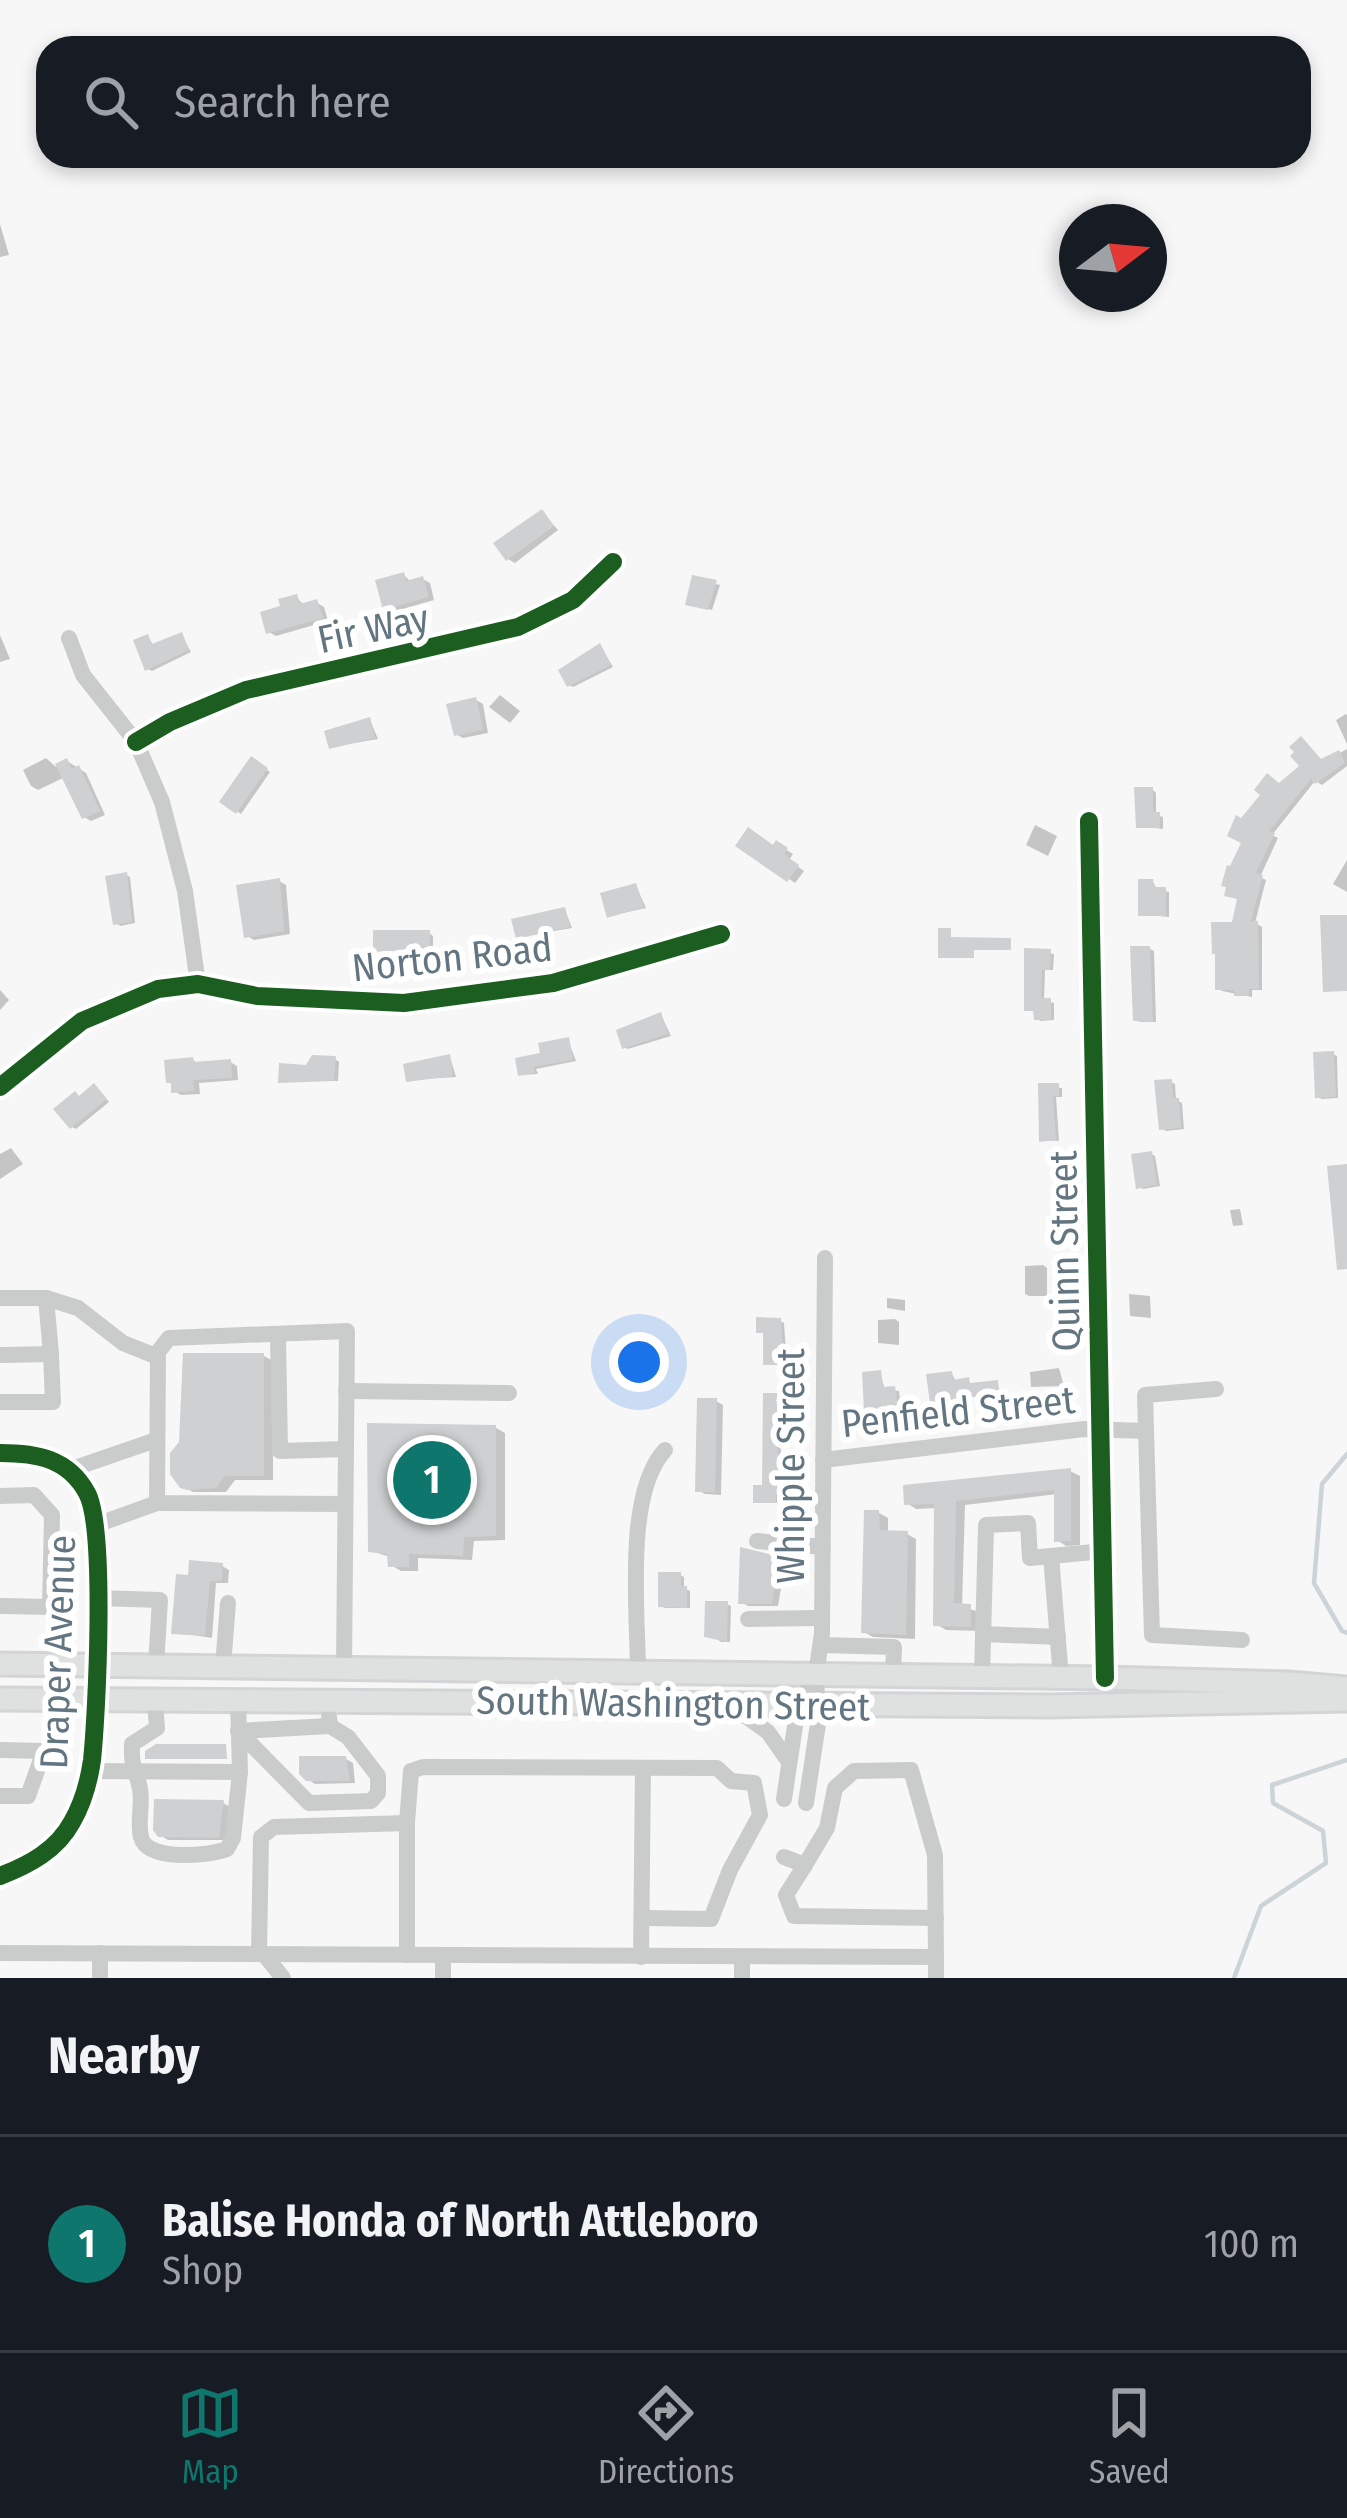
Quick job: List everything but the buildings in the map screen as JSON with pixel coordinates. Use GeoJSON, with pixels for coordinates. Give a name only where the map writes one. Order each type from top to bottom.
{"type":"FeatureCollection","features":[{"type":"Feature","properties":{"kind":"main road","name":"South Washington Street"},"geometry":{"type":"LineString","coordinates":[[0,1664],[1105,1678],[1347,1688]]}},
{"type":"Feature","properties":{"kind":"main road","name":"South Washington Street"},"geometry":{"type":"LineString","coordinates":[[0,1699],[94,1696],[155,1701],[238,1698],[809,1706],[1347,1700]]}},
{"type":"Feature","properties":{"kind":"street","name":"Fir Way"},"geometry":{"type":"LineString","coordinates":[[136,742],[246,690],[518,628],[573,600],[613,562]]}},
{"type":"Feature","properties":{"kind":"street"},"geometry":{"type":"LineString","coordinates":[[69,638],[83,675],[136,742],[162,802],[185,891],[198,984]]}},
{"type":"Feature","properties":{"kind":"street","name":"Quinn Street"},"geometry":{"type":"LineString","coordinates":[[1089,821],[1105,1678]]}},
{"type":"Feature","properties":{"kind":"street","name":"Norton Road"},"geometry":{"type":"LineString","coordinates":[[0,1087],[65,1032],[100,1011],[158,989],[198,984],[257,996],[404,1003],[553,983],[721,934]]}},
{"type":"Feature","properties":{"kind":"street","name":"Whipple Street"},"geometry":{"type":"LineString","coordinates":[[809,1706],[822,1618],[825,1258]]}},
{"type":"Feature","properties":{"kind":"street"},"geometry":{"type":"LineString","coordinates":[[0,1298],[46,1298],[78,1308],[123,1343],[158,1357]]}},
{"type":"Feature","properties":{"kind":"street"},"geometry":{"type":"LineString","coordinates":[[0,1402],[53,1402],[46,1298]]}},
{"type":"Feature","properties":{"kind":"street"},"geometry":{"type":"LineString","coordinates":[[157,1503],[158,1357],[170,1339],[347,1330],[344,1669]]}},
{"type":"Feature","properties":{"kind":"street"},"geometry":{"type":"LineString","coordinates":[[278,1334],[280,1451],[346,1449]]}},
{"type":"Feature","properties":{"kind":"street"},"geometry":{"type":"LineString","coordinates":[[0,1355],[51,1354]]}},
{"type":"Feature","properties":{"kind":"street"},"geometry":{"type":"LineString","coordinates":[[1216,1389],[1145,1394],[1152,1636],[1242,1640]]}},
{"type":"Feature","properties":{"kind":"street"},"geometry":{"type":"LineString","coordinates":[[346,1391],[509,1393]]}},
{"type":"Feature","properties":{"kind":"street","name":"Penfield Street"},"geometry":{"type":"LineString","coordinates":[[823,1460],[1100,1429],[1146,1431]]}},
{"type":"Feature","properties":{"kind":"street"},"geometry":{"type":"LineString","coordinates":[[0,1453],[43,1456],[69,1470],[156,1440]]}},
{"type":"Feature","properties":{"kind":"street"},"geometry":{"type":"LineString","coordinates":[[638,1673],[640,1505],[648,1475],[665,1450]]}},
{"type":"Feature","properties":{"kind":"street","name":"Draper Avenue"},"geometry":{"type":"LineString","coordinates":[[0,1876],[35,1860],[62,1837],[82,1801],[90,1771],[96,1525],[88,1495],[69,1470]]}},
{"type":"Feature","properties":{"kind":"street"},"geometry":{"type":"LineString","coordinates":[[0,1496],[34,1495],[52,1515],[50,1607],[0,1606]]}},
{"type":"Feature","properties":{"kind":"street"},"geometry":{"type":"LineString","coordinates":[[96,1525],[157,1503],[345,1504]]}},
{"type":"Feature","properties":{"kind":"street"},"geometry":{"type":"LineString","coordinates":[[982,1677],[986,1525],[1028,1523],[1030,1558],[1104,1551]]}},
{"type":"Feature","properties":{"kind":"street"},"geometry":{"type":"LineString","coordinates":[[757,1541],[823,1547]]}},
{"type":"Feature","properties":{"kind":"street"},"geometry":{"type":"LineString","coordinates":[[1052,1556],[1060,1678]]}},
{"type":"Feature","properties":{"kind":"street"},"geometry":{"type":"LineString","coordinates":[[97,1598],[160,1600],[156,1665]]}},
{"type":"Feature","properties":{"kind":"street"},"geometry":{"type":"LineString","coordinates":[[224,1666],[228,1603]]}},
{"type":"Feature","properties":{"kind":"street"},"geometry":{"type":"LineString","coordinates":[[748,1619],[822,1618]]}},
{"type":"Feature","properties":{"kind":"street"},"geometry":{"type":"LineString","coordinates":[[983,1634],[1058,1637]]}},
{"type":"Feature","properties":{"kind":"street"},"geometry":{"type":"LineString","coordinates":[[821,1645],[894,1648],[893,1676]]}},
{"type":"Feature","properties":{"kind":"street"},"geometry":{"type":"LineString","coordinates":[[155,1701],[158,1728],[132,1744],[131,1770],[140,1787],[141,1839],[158,1853],[217,1853],[227,1849],[233,1838],[240,1772],[238,1698]]}},
{"type":"Feature","properties":{"kind":"street"},"geometry":{"type":"LineString","coordinates":[[328,1699],[330,1726]]}},
{"type":"Feature","properties":{"kind":"street"},"geometry":{"type":"LineString","coordinates":[[730,1705],[768,1732],[789,1762]]}},
{"type":"Feature","properties":{"kind":"street"},"geometry":{"type":"LineString","coordinates":[[784,1799],[789,1762],[809,1706]]}},
{"type":"Feature","properties":{"kind":"street"},"geometry":{"type":"LineString","coordinates":[[806,1803],[809,1706]]}},
{"type":"Feature","properties":{"kind":"street"},"geometry":{"type":"LineString","coordinates":[[330,1726],[347,1736],[378,1776],[378,1793],[371,1801],[309,1803],[238,1731],[330,1726]]}},
{"type":"Feature","properties":{"kind":"street"},"geometry":{"type":"LineString","coordinates":[[0,1750],[44,1751],[28,1796],[0,1796]]}},
{"type":"Feature","properties":{"kind":"street"},"geometry":{"type":"LineString","coordinates":[[406,1955],[411,1771],[422,1767],[717,1768],[730,1781],[754,1783],[760,1815],[710,1919],[642,1918]]}},
{"type":"Feature","properties":{"kind":"street"},"geometry":{"type":"LineString","coordinates":[[640,1957],[643,1768]]}},
{"type":"Feature","properties":{"kind":"street"},"geometry":{"type":"LineString","coordinates":[[936,1918],[794,1916],[786,1895],[827,1828],[836,1788],[854,1771],[911,1770],[934,1855],[936,1918],[936,1978]]}},
{"type":"Feature","properties":{"kind":"street"},"geometry":{"type":"LineString","coordinates":[[90,1771],[240,1772]]}},
{"type":"Feature","properties":{"kind":"street"},"geometry":{"type":"LineString","coordinates":[[283,1978],[261,1953],[261,1837],[274,1827],[407,1823]]}},
{"type":"Feature","properties":{"kind":"street"},"geometry":{"type":"LineString","coordinates":[[784,1857],[805,1865]]}},
{"type":"Feature","properties":{"kind":"street"},"geometry":{"type":"LineString","coordinates":[[0,1953],[936,1957]]}},
{"type":"Feature","properties":{"kind":"street"},"geometry":{"type":"LineString","coordinates":[[100,1953],[100,1978]]}},
{"type":"Feature","properties":{"kind":"street"},"geometry":{"type":"LineString","coordinates":[[442,1978],[443,1955]]}},
{"type":"Feature","properties":{"kind":"street"},"geometry":{"type":"LineString","coordinates":[[742,1958],[742,1978]]}},
{"type":"Feature","properties":{"kind":"path"},"geometry":{"type":"LineString","coordinates":[[776,1577],[823,1577]]}},
{"type":"Feature","properties":{"kind":"waterway"},"geometry":{"type":"LineString","coordinates":[[1347,1454],[1322,1484],[1314,1583],[1347,1633]]}},
{"type":"Feature","properties":{"kind":"waterway"},"geometry":{"type":"LineString","coordinates":[[1234,1978],[1261,1906],[1326,1863],[1323,1831],[1273,1803],[1272,1785],[1347,1760]]}},
{"type":"Feature","properties":{"kind":"cycle path"},"geometry":{"type":"LineString","coordinates":[[136,742],[246,690],[518,627],[573,600],[613,562]]}},
{"type":"Feature","properties":{"kind":"cycle path"},"geometry":{"type":"LineString","coordinates":[[1089,821],[1105,1678]]}},
{"type":"Feature","properties":{"kind":"cycle path"},"geometry":{"type":"LineString","coordinates":[[0,1087],[82,1021],[158,989],[198,984],[257,996],[404,1003],[553,983],[721,934]]}},
{"type":"Feature","properties":{"kind":"cycle path"},"geometry":{"type":"LineString","coordinates":[[0,1453],[26,1454],[61,1465],[87,1493],[96,1543],[98,1622],[92,1760],[82,1800],[66,1832],[50,1848],[0,1876]]}},
{"type":"Feature","properties":{"kind":"place","name":"Balise Honda of North Attleboro"},"geometry":{"type":"Point","coordinates":[432,1480]}}]}
